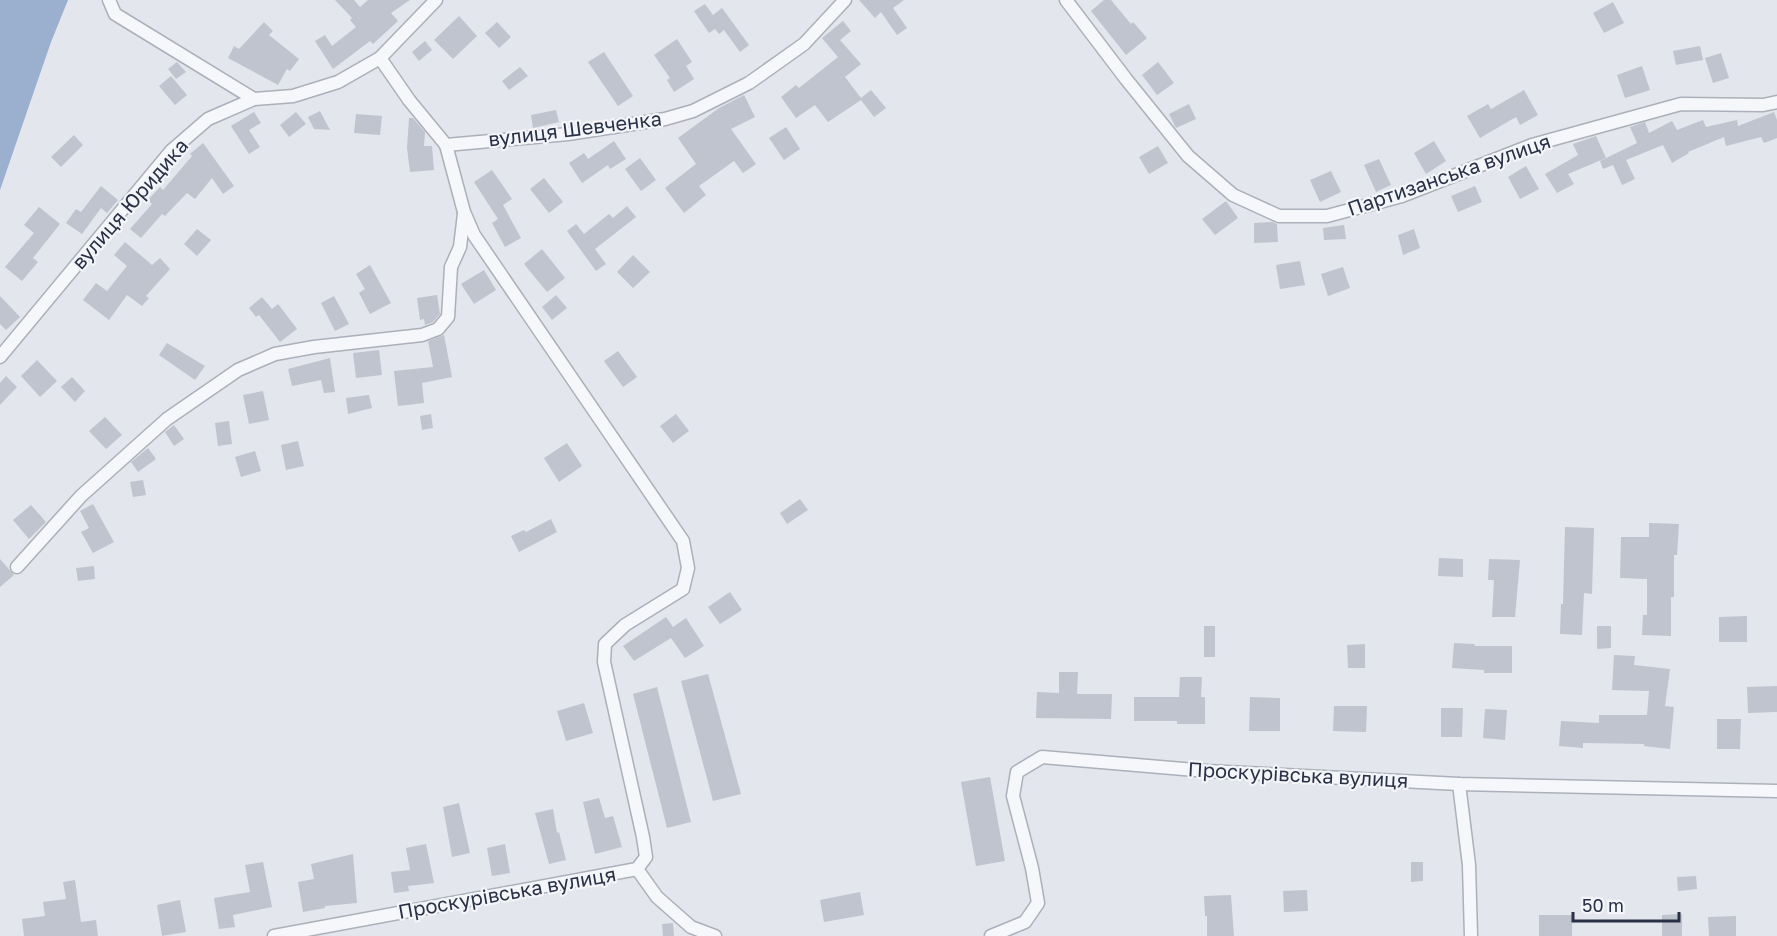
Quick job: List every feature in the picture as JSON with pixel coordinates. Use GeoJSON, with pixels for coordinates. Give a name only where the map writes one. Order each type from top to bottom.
{"type":"FeatureCollection","features":[{"type":"Feature","properties":{"kind":"street"},"geometry":{"type":"LineString","coordinates":[[109,0],[115,14],[254,99]]}},
{"type":"Feature","properties":{"kind":"street","name":"вулиця Юридика"},"geometry":{"type":"LineString","coordinates":[[0,357],[171,151],[208,119],[254,99],[293,96],[338,82],[380,58],[436,0]]}},
{"type":"Feature","properties":{"kind":"street","name":"вулиця Шевченка"},"geometry":{"type":"LineString","coordinates":[[446,145],[568,134],[664,119],[693,111],[749,83],[804,44],[845,0]]}},
{"type":"Feature","properties":{"kind":"street","name":"Партизанська вулиця"},"geometry":{"type":"LineString","coordinates":[[1066,0],[1188,156],[1233,195],[1279,216],[1327,216],[1402,196],[1532,145],[1681,104],[1763,105],[1777,102]]}},
{"type":"Feature","properties":{"kind":"street"},"geometry":{"type":"LineString","coordinates":[[380,58],[409,100],[446,145],[464,212],[474,235],[682,541],[688,568],[683,589],[626,625],[605,644],[604,662],[644,837],[646,856],[637,870]]}},
{"type":"Feature","properties":{"kind":"street"},"geometry":{"type":"LineString","coordinates":[[17,567],[81,496],[167,419],[238,370],[275,354],[314,347],[422,335],[438,329],[448,317],[451,267],[460,247],[464,212]]}},
{"type":"Feature","properties":{"kind":"street","name":"Проскурівська вулиця"},"geometry":{"type":"LineString","coordinates":[[991,936],[1025,922],[1038,903],[1032,868],[1013,796],[1017,772],[1042,757],[1207,771],[1459,784],[1777,791]]}},
{"type":"Feature","properties":{"kind":"street"},"geometry":{"type":"LineString","coordinates":[[1459,784],[1469,865],[1471,936]]}},
{"type":"Feature","properties":{"kind":"street","name":"Проскурівська вулиця"},"geometry":{"type":"LineString","coordinates":[[274,936],[637,870],[657,897],[691,927],[715,936]]}},
{"type":"Feature","properties":{"kind":"water"},"geometry":{"type":"Polygon","coordinates":[[[0,0],[68,0],[51,42],[0,190],[0,0]]]}},
{"type":"Feature","properties":{"kind":"building"},"geometry":{"type":"Polygon","coordinates":[[[335,0],[354,0],[360,7],[368,0],[410,0],[391,13],[398,21],[373,44],[370,41],[333,69],[315,41],[325,35],[332,46],[356,27],[350,20],[352,18],[335,0]]]}},
{"type":"Feature","properties":{"kind":"building"},"geometry":{"type":"Polygon","coordinates":[[[859,0],[904,0],[893,8],[907,28],[897,35],[881,12],[875,18],[859,0]]]}},
{"type":"Feature","properties":{"kind":"building"},"geometry":{"type":"Polygon","coordinates":[[[1104,0],[1111,0],[1131,24],[1133,22],[1147,38],[1126,55],[1091,11],[1104,0]]]}},
{"type":"Feature","properties":{"kind":"building"},"geometry":{"type":"Polygon","coordinates":[[[1613,2],[1624,23],[1604,33],[1593,13],[1613,2]]]}},
{"type":"Feature","properties":{"kind":"building"},"geometry":{"type":"Polygon","coordinates":[[[705,4],[713,15],[722,8],[749,45],[740,52],[724,30],[719,34],[715,29],[709,33],[694,11],[705,4]]]}},
{"type":"Feature","properties":{"kind":"building"},"geometry":{"type":"Polygon","coordinates":[[[459,16],[477,36],[453,59],[434,40],[459,16]]]}},
{"type":"Feature","properties":{"kind":"building"},"geometry":{"type":"Polygon","coordinates":[[[843,21],[851,31],[840,40],[861,64],[845,77],[861,98],[871,90],[886,108],[874,117],[861,100],[828,122],[815,105],[796,118],[781,97],[796,85],[799,88],[838,57],[822,38],[843,21]]]}},
{"type":"Feature","properties":{"kind":"building"},"geometry":{"type":"Polygon","coordinates":[[[264,22],[273,31],[269,35],[299,59],[290,71],[287,69],[278,85],[228,58],[234,46],[239,49],[264,22]]]}},
{"type":"Feature","properties":{"kind":"building"},"geometry":{"type":"Polygon","coordinates":[[[497,22],[511,37],[499,48],[485,33],[497,22]]]}},
{"type":"Feature","properties":{"kind":"building"},"geometry":{"type":"Polygon","coordinates":[[[677,39],[692,62],[686,66],[694,79],[674,92],[667,80],[670,78],[654,55],[677,39]]]}},
{"type":"Feature","properties":{"kind":"building"},"geometry":{"type":"Polygon","coordinates":[[[425,41],[432,50],[419,61],[412,52],[425,41]]]}},
{"type":"Feature","properties":{"kind":"building"},"geometry":{"type":"Polygon","coordinates":[[[1700,46],[1703,60],[1676,65],[1673,51],[1700,46]]]}},
{"type":"Feature","properties":{"kind":"building"},"geometry":{"type":"Polygon","coordinates":[[[604,52],[633,96],[618,106],[588,62],[604,52]]]}},
{"type":"Feature","properties":{"kind":"building"},"geometry":{"type":"Polygon","coordinates":[[[1721,53],[1729,78],[1713,83],[1705,58],[1721,53]]]}},
{"type":"Feature","properties":{"kind":"building"},"geometry":{"type":"Polygon","coordinates":[[[177,62],[186,72],[176,79],[168,69],[177,62]]]}},
{"type":"Feature","properties":{"kind":"building"},"geometry":{"type":"Polygon","coordinates":[[[1158,62],[1174,83],[1157,95],[1142,75],[1158,62]]]}},
{"type":"Feature","properties":{"kind":"building"},"geometry":{"type":"Polygon","coordinates":[[[1642,66],[1650,90],[1625,98],[1617,75],[1642,66]]]}},
{"type":"Feature","properties":{"kind":"building"},"geometry":{"type":"Polygon","coordinates":[[[520,67],[528,76],[509,90],[502,81],[520,67]]]}},
{"type":"Feature","properties":{"kind":"building"},"geometry":{"type":"Polygon","coordinates":[[[171,76],[187,95],[175,105],[159,86],[171,76]]]}},
{"type":"Feature","properties":{"kind":"building"},"geometry":{"type":"Polygon","coordinates":[[[1524,90],[1538,115],[1520,125],[1516,117],[1480,138],[1467,116],[1488,104],[1491,109],[1524,90]]]}},
{"type":"Feature","properties":{"kind":"building"},"geometry":{"type":"Polygon","coordinates":[[[744,95],[755,117],[731,129],[756,164],[743,173],[734,161],[699,186],[706,195],[684,213],[665,188],[696,164],[678,138],[719,108],[744,95]]]}},
{"type":"Feature","properties":{"kind":"building"},"geometry":{"type":"Polygon","coordinates":[[[1189,104],[1196,119],[1176,128],[1169,114],[1189,104]]]}},
{"type":"Feature","properties":{"kind":"building"},"geometry":{"type":"Polygon","coordinates":[[[556,110],[559,122],[533,128],[531,115],[556,110]]]}},
{"type":"Feature","properties":{"kind":"building"},"geometry":{"type":"Polygon","coordinates":[[[320,111],[330,130],[314,129],[308,117],[320,111]]]}},
{"type":"Feature","properties":{"kind":"building"},"geometry":{"type":"Polygon","coordinates":[[[254,112],[261,123],[249,130],[260,147],[249,154],[231,126],[254,112]]]}},
{"type":"Feature","properties":{"kind":"building"},"geometry":{"type":"Polygon","coordinates":[[[296,112],[306,124],[289,137],[280,125],[296,112]]]}},
{"type":"Feature","properties":{"kind":"building"},"geometry":{"type":"Polygon","coordinates":[[[1774,112],[1777,120],[1777,138],[1764,143],[1761,137],[1726,146],[1724,137],[1688,152],[1672,163],[1663,145],[1626,160],[1635,179],[1622,185],[1613,165],[1603,169],[1600,161],[1637,143],[1630,127],[1645,122],[1649,133],[1672,121],[1677,130],[1703,120],[1706,127],[1737,120],[1738,126],[1774,112]]]}},
{"type":"Feature","properties":{"kind":"building"},"geometry":{"type":"Polygon","coordinates":[[[356,114],[382,116],[380,135],[354,133],[356,114]]]}},
{"type":"Feature","properties":{"kind":"building"},"geometry":{"type":"Polygon","coordinates":[[[409,118],[413,118],[425,132],[424,146],[432,146],[434,170],[410,172],[407,148],[409,118]]]}},
{"type":"Feature","properties":{"kind":"building"},"geometry":{"type":"Polygon","coordinates":[[[786,127],[800,149],[784,160],[769,138],[786,127]]]}},
{"type":"Feature","properties":{"kind":"building"},"geometry":{"type":"Polygon","coordinates":[[[74,135],[83,145],[61,167],[51,157],[74,135]]]}},
{"type":"Feature","properties":{"kind":"building"},"geometry":{"type":"Polygon","coordinates":[[[1596,136],[1606,158],[1568,174],[1574,184],[1557,193],[1545,174],[1578,155],[1573,144],[1596,136]]]}},
{"type":"Feature","properties":{"kind":"building"},"geometry":{"type":"Polygon","coordinates":[[[614,141],[626,159],[610,169],[608,165],[582,183],[569,163],[584,153],[588,159],[614,141]]]}},
{"type":"Feature","properties":{"kind":"building"},"geometry":{"type":"Polygon","coordinates":[[[1434,141],[1446,161],[1426,174],[1414,153],[1434,141]]]}},
{"type":"Feature","properties":{"kind":"building"},"geometry":{"type":"Polygon","coordinates":[[[203,143],[234,186],[223,194],[212,178],[195,199],[187,193],[165,216],[162,214],[141,238],[130,229],[152,204],[148,200],[160,187],[163,190],[192,156],[190,154],[203,143]]]}},
{"type":"Feature","properties":{"kind":"building"},"geometry":{"type":"Polygon","coordinates":[[[1158,146],[1168,163],[1149,174],[1139,157],[1158,146]]]}},
{"type":"Feature","properties":{"kind":"building"},"geometry":{"type":"Polygon","coordinates":[[[640,158],[656,180],[641,191],[625,169],[640,158]]]}},
{"type":"Feature","properties":{"kind":"building"},"geometry":{"type":"Polygon","coordinates":[[[1379,159],[1391,185],[1376,192],[1364,165],[1379,159]]]}},
{"type":"Feature","properties":{"kind":"building"},"geometry":{"type":"Polygon","coordinates":[[[1526,166],[1539,189],[1520,199],[1508,177],[1526,166]]]}},
{"type":"Feature","properties":{"kind":"building"},"geometry":{"type":"Polygon","coordinates":[[[492,170],[512,199],[503,205],[521,238],[505,247],[492,223],[498,219],[474,182],[492,170]]]}},
{"type":"Feature","properties":{"kind":"building"},"geometry":{"type":"Polygon","coordinates":[[[1331,171],[1341,192],[1320,202],[1310,180],[1331,171]]]}},
{"type":"Feature","properties":{"kind":"building"},"geometry":{"type":"Polygon","coordinates":[[[544,178],[563,202],[549,213],[530,189],[544,178]]]}},
{"type":"Feature","properties":{"kind":"building"},"geometry":{"type":"Polygon","coordinates":[[[101,186],[118,200],[107,213],[101,208],[82,234],[66,223],[76,209],[81,212],[101,186]]]}},
{"type":"Feature","properties":{"kind":"building"},"geometry":{"type":"Polygon","coordinates":[[[1475,186],[1482,202],[1458,212],[1451,196],[1475,186]]]}},
{"type":"Feature","properties":{"kind":"building"},"geometry":{"type":"Polygon","coordinates":[[[1226,201],[1238,218],[1215,235],[1202,219],[1226,201]]]}},
{"type":"Feature","properties":{"kind":"building"},"geometry":{"type":"Polygon","coordinates":[[[627,206],[636,217],[595,249],[606,264],[596,271],[567,231],[576,224],[584,234],[609,214],[613,218],[627,206]]]}},
{"type":"Feature","properties":{"kind":"building"},"geometry":{"type":"Polygon","coordinates":[[[39,207],[60,224],[33,258],[38,262],[22,281],[5,267],[34,233],[24,225],[39,207]]]}},
{"type":"Feature","properties":{"kind":"building"},"geometry":{"type":"Polygon","coordinates":[[[1254,223],[1277,224],[1278,242],[1254,243],[1254,223]]]}},
{"type":"Feature","properties":{"kind":"building"},"geometry":{"type":"Polygon","coordinates":[[[1344,225],[1346,239],[1324,240],[1323,228],[1344,225]]]}},
{"type":"Feature","properties":{"kind":"building"},"geometry":{"type":"Polygon","coordinates":[[[197,229],[211,240],[197,256],[184,244],[197,229]]]}},
{"type":"Feature","properties":{"kind":"building"},"geometry":{"type":"Polygon","coordinates":[[[1414,229],[1420,248],[1403,255],[1398,235],[1414,229]]]}},
{"type":"Feature","properties":{"kind":"building"},"geometry":{"type":"Polygon","coordinates":[[[125,242],[152,265],[160,258],[170,269],[146,296],[149,298],[142,306],[127,295],[109,320],[83,300],[96,283],[107,291],[127,266],[114,255],[125,242]]]}},
{"type":"Feature","properties":{"kind":"building"},"geometry":{"type":"Polygon","coordinates":[[[542,249],[565,278],[547,292],[524,264],[542,249]]]}},
{"type":"Feature","properties":{"kind":"building"},"geometry":{"type":"Polygon","coordinates":[[[633,255],[650,272],[633,288],[617,272],[633,255]]]}},
{"type":"Feature","properties":{"kind":"building"},"geometry":{"type":"Polygon","coordinates":[[[1300,261],[1305,285],[1280,289],[1276,265],[1300,261]]]}},
{"type":"Feature","properties":{"kind":"building"},"geometry":{"type":"Polygon","coordinates":[[[370,265],[391,303],[370,314],[359,293],[365,289],[356,274],[370,265]]]}},
{"type":"Feature","properties":{"kind":"building"},"geometry":{"type":"Polygon","coordinates":[[[1343,267],[1350,288],[1328,296],[1321,274],[1343,267]]]}},
{"type":"Feature","properties":{"kind":"building"},"geometry":{"type":"Polygon","coordinates":[[[484,270],[496,290],[474,304],[461,284],[484,270]]]}},
{"type":"Feature","properties":{"kind":"building"},"geometry":{"type":"Polygon","coordinates":[[[437,295],[440,314],[433,322],[425,325],[424,319],[420,320],[417,298],[437,295]]]}},
{"type":"Feature","properties":{"kind":"building"},"geometry":{"type":"Polygon","coordinates":[[[556,295],[567,308],[552,320],[542,307],[556,295]]]}},
{"type":"Feature","properties":{"kind":"building"},"geometry":{"type":"Polygon","coordinates":[[[0,296],[20,317],[6,330],[0,324],[0,296]]]}},
{"type":"Feature","properties":{"kind":"building"},"geometry":{"type":"Polygon","coordinates":[[[334,296],[349,324],[335,331],[321,303],[334,296]]]}},
{"type":"Feature","properties":{"kind":"building"},"geometry":{"type":"Polygon","coordinates":[[[262,297],[272,309],[278,304],[297,329],[280,342],[259,315],[256,317],[249,308],[262,297]]]}},
{"type":"Feature","properties":{"kind":"building"},"geometry":{"type":"Polygon","coordinates":[[[444,335],[452,377],[422,383],[424,403],[398,406],[394,371],[433,367],[428,341],[444,335]]]}},
{"type":"Feature","properties":{"kind":"building"},"geometry":{"type":"Polygon","coordinates":[[[167,343],[205,366],[195,380],[159,355],[167,343]]]}},
{"type":"Feature","properties":{"kind":"building"},"geometry":{"type":"Polygon","coordinates":[[[379,350],[382,375],[356,378],[353,353],[379,350]]]}},
{"type":"Feature","properties":{"kind":"building"},"geometry":{"type":"Polygon","coordinates":[[[618,351],[637,377],[623,387],[604,361],[618,351]]]}},
{"type":"Feature","properties":{"kind":"building"},"geometry":{"type":"Polygon","coordinates":[[[330,358],[335,392],[324,393],[321,380],[292,386],[288,369],[330,358]]]}},
{"type":"Feature","properties":{"kind":"building"},"geometry":{"type":"Polygon","coordinates":[[[37,360],[57,381],[40,397],[21,376],[37,360]]]}},
{"type":"Feature","properties":{"kind":"building"},"geometry":{"type":"Polygon","coordinates":[[[6,376],[17,387],[0,405],[0,383],[6,376]]]}},
{"type":"Feature","properties":{"kind":"building"},"geometry":{"type":"Polygon","coordinates":[[[72,377],[85,391],[75,402],[61,387],[72,377]]]}},
{"type":"Feature","properties":{"kind":"building"},"geometry":{"type":"Polygon","coordinates":[[[263,391],[269,420],[249,424],[243,395],[263,391]]]}},
{"type":"Feature","properties":{"kind":"building"},"geometry":{"type":"Polygon","coordinates":[[[369,395],[372,408],[348,414],[346,398],[369,395]]]}},
{"type":"Feature","properties":{"kind":"building"},"geometry":{"type":"Polygon","coordinates":[[[431,414],[433,428],[422,430],[420,416],[431,414]]]}},
{"type":"Feature","properties":{"kind":"building"},"geometry":{"type":"Polygon","coordinates":[[[676,414],[689,431],[673,443],[660,426],[676,414]]]}},
{"type":"Feature","properties":{"kind":"building"},"geometry":{"type":"Polygon","coordinates":[[[105,417],[122,435],[106,449],[89,431],[105,417]]]}},
{"type":"Feature","properties":{"kind":"building"},"geometry":{"type":"Polygon","coordinates":[[[229,421],[232,444],[218,446],[215,423],[229,421]]]}},
{"type":"Feature","properties":{"kind":"building"},"geometry":{"type":"Polygon","coordinates":[[[174,425],[184,439],[174,446],[165,432],[174,425]]]}},
{"type":"Feature","properties":{"kind":"building"},"geometry":{"type":"Polygon","coordinates":[[[298,441],[304,466],[286,470],[281,445],[298,441]]]}},
{"type":"Feature","properties":{"kind":"building"},"geometry":{"type":"Polygon","coordinates":[[[567,443],[582,466],[559,482],[544,458],[567,443]]]}},
{"type":"Feature","properties":{"kind":"building"},"geometry":{"type":"Polygon","coordinates":[[[148,448],[156,459],[138,472],[131,462],[148,448]]]}},
{"type":"Feature","properties":{"kind":"building"},"geometry":{"type":"Polygon","coordinates":[[[255,451],[261,471],[241,477],[235,457],[255,451]]]}},
{"type":"Feature","properties":{"kind":"building"},"geometry":{"type":"Polygon","coordinates":[[[143,480],[146,495],[133,497],[130,482],[143,480]]]}},
{"type":"Feature","properties":{"kind":"building"},"geometry":{"type":"Polygon","coordinates":[[[800,499],[808,510],[787,524],[780,513],[800,499]]]}},
{"type":"Feature","properties":{"kind":"building"},"geometry":{"type":"Polygon","coordinates":[[[93,504],[114,542],[93,553],[81,532],[89,528],[80,511],[93,504]]]}},
{"type":"Feature","properties":{"kind":"building"},"geometry":{"type":"Polygon","coordinates":[[[31,505],[46,522],[29,539],[13,520],[31,505]]]}},
{"type":"Feature","properties":{"kind":"building"},"geometry":{"type":"Polygon","coordinates":[[[551,519],[557,532],[519,552],[511,536],[524,530],[526,532],[551,519]]]}},
{"type":"Feature","properties":{"kind":"building"},"geometry":{"type":"Polygon","coordinates":[[[1649,523],[1679,524],[1677,555],[1674,555],[1674,597],[1671,597],[1671,636],[1642,635],[1643,615],[1647,615],[1647,579],[1620,578],[1621,537],[1649,537],[1649,523]]]}},
{"type":"Feature","properties":{"kind":"building"},"geometry":{"type":"Polygon","coordinates":[[[1565,527],[1594,528],[1592,594],[1584,593],[1582,635],[1560,634],[1565,527]]]}},
{"type":"Feature","properties":{"kind":"building"},"geometry":{"type":"Polygon","coordinates":[[[1439,558],[1463,559],[1463,577],[1438,576],[1439,558]]]}},
{"type":"Feature","properties":{"kind":"building"},"geometry":{"type":"Polygon","coordinates":[[[0,559],[14,575],[0,587],[0,559]]]}},
{"type":"Feature","properties":{"kind":"building"},"geometry":{"type":"Polygon","coordinates":[[[1489,559],[1520,560],[1515,617],[1492,617],[1494,580],[1488,580],[1489,559]]]}},
{"type":"Feature","properties":{"kind":"building"},"geometry":{"type":"Polygon","coordinates":[[[94,566],[95,579],[78,581],[76,568],[94,566]]]}},
{"type":"Feature","properties":{"kind":"building"},"geometry":{"type":"Polygon","coordinates":[[[730,592],[742,610],[720,624],[708,607],[730,592]]]}},
{"type":"Feature","properties":{"kind":"building"},"geometry":{"type":"Polygon","coordinates":[[[1747,616],[1747,642],[1719,642],[1719,617],[1747,616]]]}},
{"type":"Feature","properties":{"kind":"building"},"geometry":{"type":"Polygon","coordinates":[[[666,617],[673,627],[686,618],[704,646],[685,658],[671,638],[634,661],[623,646],[666,617]]]}},
{"type":"Feature","properties":{"kind":"building"},"geometry":{"type":"Polygon","coordinates":[[[1204,626],[1215,626],[1215,657],[1204,657],[1204,626]]]}},
{"type":"Feature","properties":{"kind":"building"},"geometry":{"type":"Polygon","coordinates":[[[1597,626],[1611,626],[1611,648],[1597,649],[1597,626]]]}},
{"type":"Feature","properties":{"kind":"building"},"geometry":{"type":"Polygon","coordinates":[[[1454,643],[1475,644],[1474,646],[1512,646],[1512,673],[1484,673],[1484,670],[1452,668],[1454,643]]]}},
{"type":"Feature","properties":{"kind":"building"},"geometry":{"type":"Polygon","coordinates":[[[1365,644],[1365,668],[1348,668],[1347,645],[1365,644]]]}},
{"type":"Feature","properties":{"kind":"building"},"geometry":{"type":"Polygon","coordinates":[[[1614,655],[1635,656],[1634,665],[1670,669],[1665,706],[1674,707],[1670,749],[1644,746],[1644,744],[1583,743],[1583,748],[1559,746],[1561,721],[1599,723],[1599,715],[1647,715],[1649,691],[1612,690],[1614,655]]]}},
{"type":"Feature","properties":{"kind":"building"},"geometry":{"type":"Polygon","coordinates":[[[1059,672],[1078,672],[1077,694],[1112,694],[1111,719],[1036,718],[1037,692],[1059,693],[1059,672]]]}},
{"type":"Feature","properties":{"kind":"building"},"geometry":{"type":"Polygon","coordinates":[[[708,674],[741,794],[713,801],[681,681],[708,674]]]}},
{"type":"Feature","properties":{"kind":"building"},"geometry":{"type":"Polygon","coordinates":[[[1180,677],[1202,677],[1201,697],[1205,697],[1205,724],[1177,724],[1177,721],[1134,721],[1134,697],[1179,697],[1180,677]]]}},
{"type":"Feature","properties":{"kind":"building"},"geometry":{"type":"Polygon","coordinates":[[[1777,686],[1777,712],[1748,713],[1747,687],[1777,686]]]}},
{"type":"Feature","properties":{"kind":"building"},"geometry":{"type":"Polygon","coordinates":[[[657,687],[691,822],[667,828],[633,694],[657,687]]]}},
{"type":"Feature","properties":{"kind":"building"},"geometry":{"type":"Polygon","coordinates":[[[1250,697],[1280,698],[1280,731],[1249,731],[1250,697]]]}},
{"type":"Feature","properties":{"kind":"building"},"geometry":{"type":"Polygon","coordinates":[[[584,703],[593,733],[566,741],[557,711],[584,703]]]}},
{"type":"Feature","properties":{"kind":"building"},"geometry":{"type":"Polygon","coordinates":[[[1334,706],[1367,706],[1366,732],[1333,731],[1334,706]]]}},
{"type":"Feature","properties":{"kind":"building"},"geometry":{"type":"Polygon","coordinates":[[[1441,708],[1463,708],[1462,737],[1441,737],[1441,708]]]}},
{"type":"Feature","properties":{"kind":"building"},"geometry":{"type":"Polygon","coordinates":[[[1485,709],[1507,710],[1505,740],[1483,738],[1485,709]]]}},
{"type":"Feature","properties":{"kind":"building"},"geometry":{"type":"Polygon","coordinates":[[[1717,719],[1741,719],[1740,749],[1717,749],[1717,719]]]}},
{"type":"Feature","properties":{"kind":"building"},"geometry":{"type":"Polygon","coordinates":[[[990,777],[1005,861],[976,866],[961,782],[990,777]]]}},
{"type":"Feature","properties":{"kind":"building"},"geometry":{"type":"Polygon","coordinates":[[[599,798],[605,818],[613,816],[622,847],[595,854],[583,802],[599,798]]]}},
{"type":"Feature","properties":{"kind":"building"},"geometry":{"type":"Polygon","coordinates":[[[459,803],[470,853],[452,857],[443,807],[459,803]]]}},
{"type":"Feature","properties":{"kind":"building"},"geometry":{"type":"Polygon","coordinates":[[[553,809],[557,833],[559,832],[566,860],[549,864],[535,813],[553,809]]]}},
{"type":"Feature","properties":{"kind":"building"},"geometry":{"type":"Polygon","coordinates":[[[426,844],[434,883],[408,886],[409,891],[394,893],[391,872],[410,870],[406,848],[426,844]]]}},
{"type":"Feature","properties":{"kind":"building"},"geometry":{"type":"Polygon","coordinates":[[[505,844],[510,873],[492,876],[487,848],[505,844]]]}},
{"type":"Feature","properties":{"kind":"building"},"geometry":{"type":"Polygon","coordinates":[[[353,854],[357,903],[325,906],[325,908],[303,912],[298,882],[314,879],[311,864],[353,854]]]}},
{"type":"Feature","properties":{"kind":"building"},"geometry":{"type":"Polygon","coordinates":[[[263,862],[272,907],[233,915],[235,927],[219,929],[214,898],[250,892],[245,865],[263,862]]]}},
{"type":"Feature","properties":{"kind":"building"},"geometry":{"type":"Polygon","coordinates":[[[1411,862],[1423,862],[1423,881],[1411,882],[1411,862]]]}},
{"type":"Feature","properties":{"kind":"building"},"geometry":{"type":"Polygon","coordinates":[[[1696,876],[1697,889],[1678,891],[1677,877],[1696,876]]]}},
{"type":"Feature","properties":{"kind":"building"},"geometry":{"type":"Polygon","coordinates":[[[75,880],[81,922],[96,920],[98,936],[24,936],[22,919],[45,916],[43,902],[66,899],[63,882],[75,880]]]}},
{"type":"Feature","properties":{"kind":"building"},"geometry":{"type":"Polygon","coordinates":[[[1307,890],[1308,911],[1284,912],[1283,891],[1307,890]]]}},
{"type":"Feature","properties":{"kind":"building"},"geometry":{"type":"Polygon","coordinates":[[[860,892],[864,915],[824,922],[820,900],[860,892]]]}},
{"type":"Feature","properties":{"kind":"building"},"geometry":{"type":"Polygon","coordinates":[[[1231,895],[1234,936],[1207,936],[1204,896],[1231,895]]]}},
{"type":"Feature","properties":{"kind":"building"},"geometry":{"type":"Polygon","coordinates":[[[180,900],[186,932],[162,936],[157,905],[180,900]]]}},
{"type":"Feature","properties":{"kind":"building"},"geometry":{"type":"Polygon","coordinates":[[[1682,914],[1682,936],[1662,936],[1662,915],[1682,914]]]}},
{"type":"Feature","properties":{"kind":"building"},"geometry":{"type":"Polygon","coordinates":[[[1539,915],[1572,915],[1572,936],[1539,936],[1539,915]]]}},
{"type":"Feature","properties":{"kind":"building"},"geometry":{"type":"Polygon","coordinates":[[[1736,916],[1736,936],[1709,936],[1708,917],[1736,916]]]}},
{"type":"Feature","properties":{"kind":"building"},"geometry":{"type":"Polygon","coordinates":[[[673,923],[674,936],[663,936],[662,924],[673,923]]]}}]}
